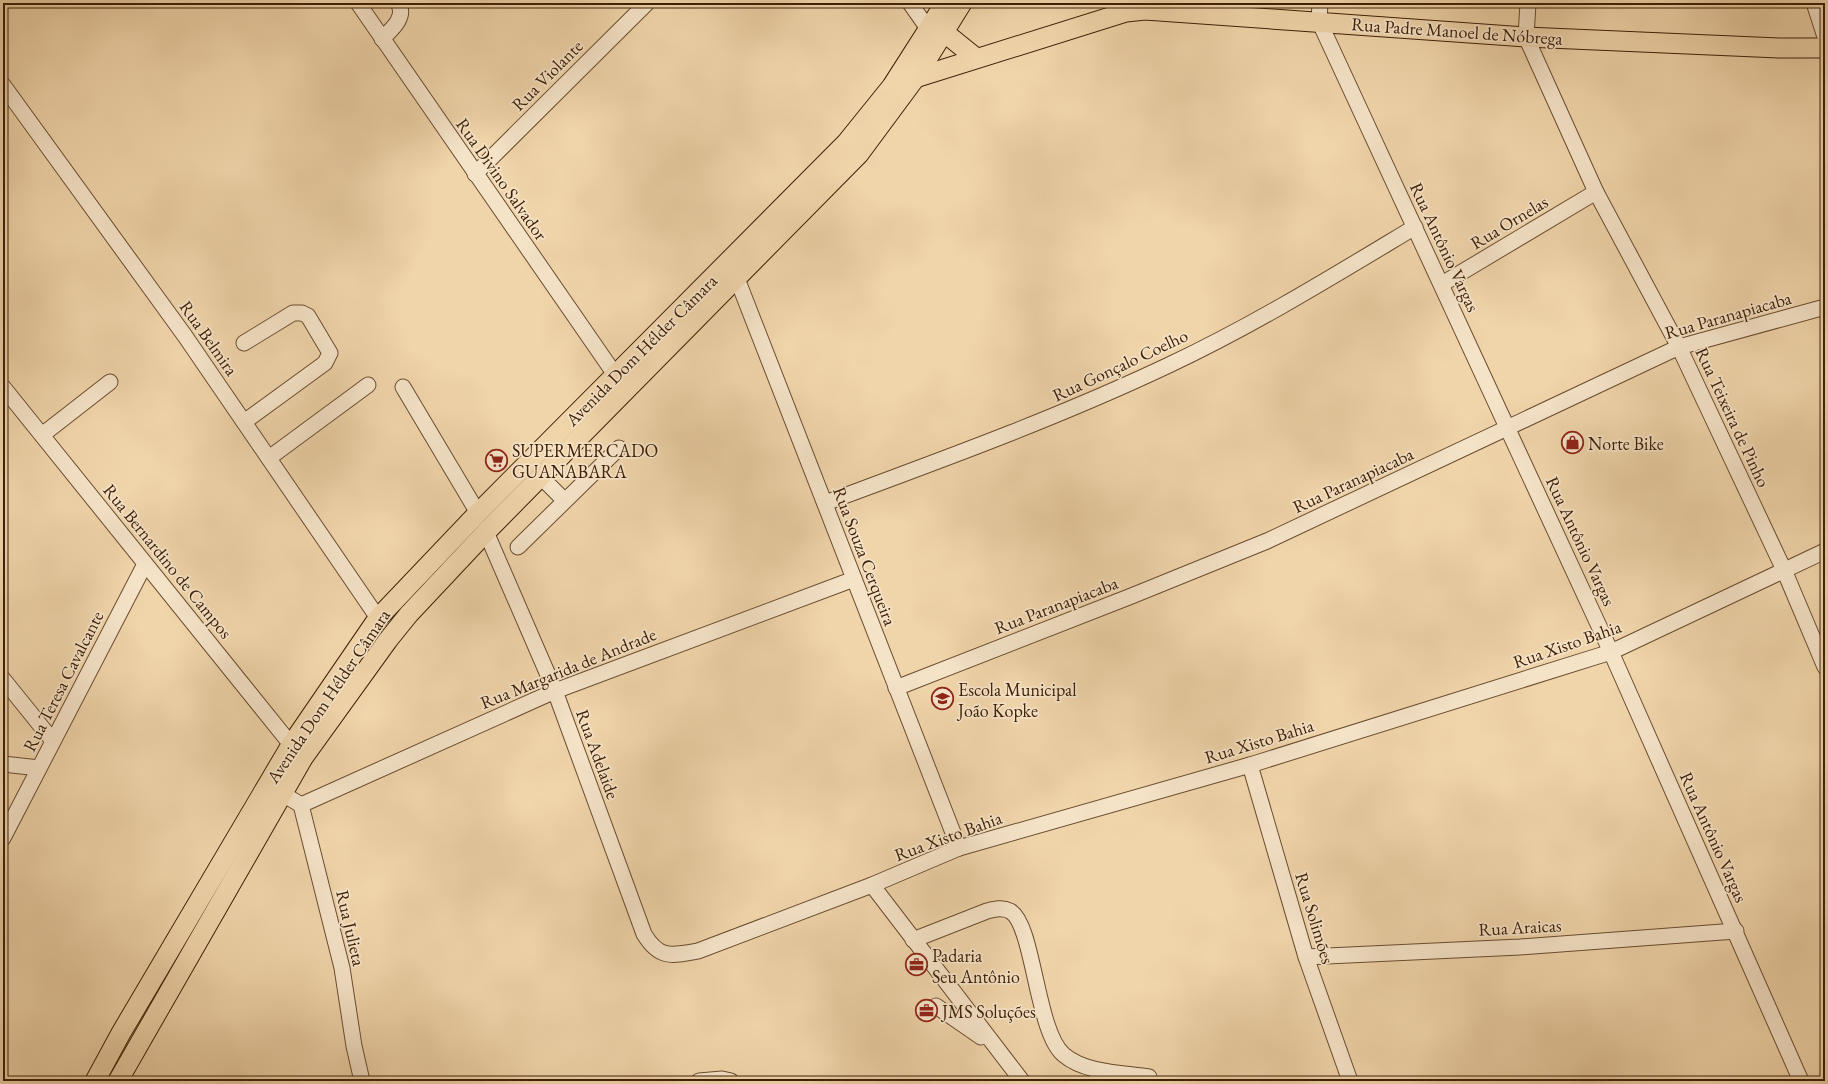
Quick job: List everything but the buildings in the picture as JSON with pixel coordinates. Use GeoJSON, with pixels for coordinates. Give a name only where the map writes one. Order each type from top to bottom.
{"type":"FeatureCollection","features":[{"type":"Feature","properties":{"kind":"main road","name":"Avenida Dom Hélder Câmara"},"geometry":{"type":"LineString","coordinates":[[118,1081],[283,794],[297,752],[409,614],[486,532],[736,276],[859,154],[916,77],[937,32],[945,3]]}},
{"type":"Feature","properties":{"kind":"main road","name":"Avenida Dom Hélder Câmara"},"geometry":{"type":"LineString","coordinates":[[95,1081],[121,1033],[297,752],[378,618],[478,513],[616,376],[846,143],[962,3]]}},
{"type":"Feature","properties":{"kind":"main road","name":"Rua Padre Manoel de Nóbrega"},"geometry":{"type":"LineString","coordinates":[[892,86],[976,58],[1126,12],[1145,10],[1320,12],[1526,36],[1771,48],[1825,48]]}},
{"type":"Feature","properties":{"kind":"main road"},"geometry":{"type":"LineString","coordinates":[[937,32],[976,58]]}},
{"type":"Feature","properties":{"kind":"street","name":"Rua Divino Salvador"},"geometry":{"type":"LineString","coordinates":[[358,3],[616,376]]}},
{"type":"Feature","properties":{"kind":"street"},"geometry":{"type":"LineString","coordinates":[[382,39],[398,22],[400,13],[398,3]]}},
{"type":"Feature","properties":{"kind":"street","name":"Rua Violante"},"geometry":{"type":"LineString","coordinates":[[475,174],[646,3]]}},
{"type":"Feature","properties":{"kind":"street"},"geometry":{"type":"LineString","coordinates":[[910,3],[937,32]]}},
{"type":"Feature","properties":{"kind":"street"},"geometry":{"type":"LineString","coordinates":[[1526,36],[1528,3]]}},
{"type":"Feature","properties":{"kind":"street"},"geometry":{"type":"LineString","coordinates":[[1814,3],[1825,37]]}},
{"type":"Feature","properties":{"kind":"street","name":"Rua Antônio Vargas"},"geometry":{"type":"LineString","coordinates":[[1320,12],[1415,227],[1611,652],[1736,931],[1801,1081]]}},
{"type":"Feature","properties":{"kind":"street","name":"Rua Teixeira de Pinho"},"geometry":{"type":"LineString","coordinates":[[1526,36],[1596,192],[1678,347],[1784,570],[1825,667]]}},
{"type":"Feature","properties":{"kind":"street","name":"Rua Belmira"},"geometry":{"type":"LineString","coordinates":[[3,85],[186,336],[378,618]]}},
{"type":"Feature","properties":{"kind":"street","name":"Rua Ornelas"},"geometry":{"type":"LineString","coordinates":[[1442,284],[1596,192]]}},
{"type":"Feature","properties":{"kind":"street","name":"Rua Gonçalo Coelho"},"geometry":{"type":"LineString","coordinates":[[825,503],[1050,419],[1170,365],[1289,302],[1415,227]]}},
{"type":"Feature","properties":{"kind":"street","name":"Rua Souza Cerqueira"},"geometry":{"type":"LineString","coordinates":[[736,276],[959,848]]}},
{"type":"Feature","properties":{"kind":"street","name":"Rua Paranapiacaba"},"geometry":{"type":"LineString","coordinates":[[896,688],[1122,600],[1267,541],[1678,347],[1825,307]]}},
{"type":"Feature","properties":{"kind":"street"},"geometry":{"type":"LineString","coordinates":[[244,343],[293,313],[302,313],[308,316],[330,353],[325,363],[244,422]]}},
{"type":"Feature","properties":{"kind":"street"},"geometry":{"type":"LineString","coordinates":[[42,435],[110,382]]}},
{"type":"Feature","properties":{"kind":"street"},"geometry":{"type":"LineString","coordinates":[[269,458],[368,385]]}},
{"type":"Feature","properties":{"kind":"street","name":"Rua Bernardino de Campos"},"geometry":{"type":"LineString","coordinates":[[3,387],[297,752]]}},
{"type":"Feature","properties":{"kind":"street"},"geometry":{"type":"LineString","coordinates":[[403,387],[478,513]]}},
{"type":"Feature","properties":{"kind":"street"},"geometry":{"type":"LineString","coordinates":[[518,547],[564,500],[619,448]]}},
{"type":"Feature","properties":{"kind":"street"},"geometry":{"type":"LineString","coordinates":[[540,476],[564,500]]}},
{"type":"Feature","properties":{"kind":"street","name":"Rua Adelaide"},"geometry":{"type":"LineString","coordinates":[[486,532],[555,691],[644,934],[651,946],[665,954],[671,956],[698,952]]}},
{"type":"Feature","properties":{"kind":"street","name":"Rua Xisto Bahia"},"geometry":{"type":"LineString","coordinates":[[698,952],[872,885],[959,848],[1250,765],[1611,652],[1825,551]]}},
{"type":"Feature","properties":{"kind":"street","name":"Rua Teresa Cavalcante"},"geometry":{"type":"LineString","coordinates":[[3,838],[145,564]]}},
{"type":"Feature","properties":{"kind":"street","name":"Rua Margarida de Andrade"},"geometry":{"type":"LineString","coordinates":[[301,805],[555,691],[854,579]]}},
{"type":"Feature","properties":{"kind":"street"},"geometry":{"type":"LineString","coordinates":[[3,679],[53,741]]}},
{"type":"Feature","properties":{"kind":"street"},"geometry":{"type":"LineString","coordinates":[[3,764],[39,768]]}},
{"type":"Feature","properties":{"kind":"street","name":"Rua Solimões"},"geometry":{"type":"LineString","coordinates":[[1250,765],[1306,957],[1350,1081]]}},
{"type":"Feature","properties":{"kind":"street"},"geometry":{"type":"LineString","coordinates":[[283,794],[301,805]]}},
{"type":"Feature","properties":{"kind":"street","name":"Rua Julieta"},"geometry":{"type":"LineString","coordinates":[[301,805],[342,968],[354,1046],[362,1081]]}},
{"type":"Feature","properties":{"kind":"street"},"geometry":{"type":"LineString","coordinates":[[872,885],[1022,1081]]}},
{"type":"Feature","properties":{"kind":"street"},"geometry":{"type":"LineString","coordinates":[[913,940],[998,908],[1011,911],[1022,926],[1038,992],[1056,1045],[1063,1055],[1083,1067],[1149,1077]]}},
{"type":"Feature","properties":{"kind":"street","name":"Rua Araicas"},"geometry":{"type":"LineString","coordinates":[[1306,957],[1520,947],[1736,931]]}},
{"type":"Feature","properties":{"kind":"street"},"geometry":{"type":"LineString","coordinates":[[936,1006],[996,1048]]}},
{"type":"Feature","properties":{"kind":"street"},"geometry":{"type":"LineString","coordinates":[[699,1081],[722,1079],[731,1081]]}},
{"type":"Feature","properties":{"kind":"place","name":"Norte Bike"},"geometry":{"type":"Point","coordinates":[1573,443]}},
{"type":"Feature","properties":{"kind":"place","name":"SUPERMERCADO GUANABARA"},"geometry":{"type":"Point","coordinates":[496,460]}},
{"type":"Feature","properties":{"kind":"place","name":"Escola Municipal João Kopke"},"geometry":{"type":"Point","coordinates":[943,699]}},
{"type":"Feature","properties":{"kind":"place","name":"Padaria Seu Antônio"},"geometry":{"type":"Point","coordinates":[917,965]}},
{"type":"Feature","properties":{"kind":"place","name":"JMS Soluções"},"geometry":{"type":"Point","coordinates":[926,1011]}}]}
